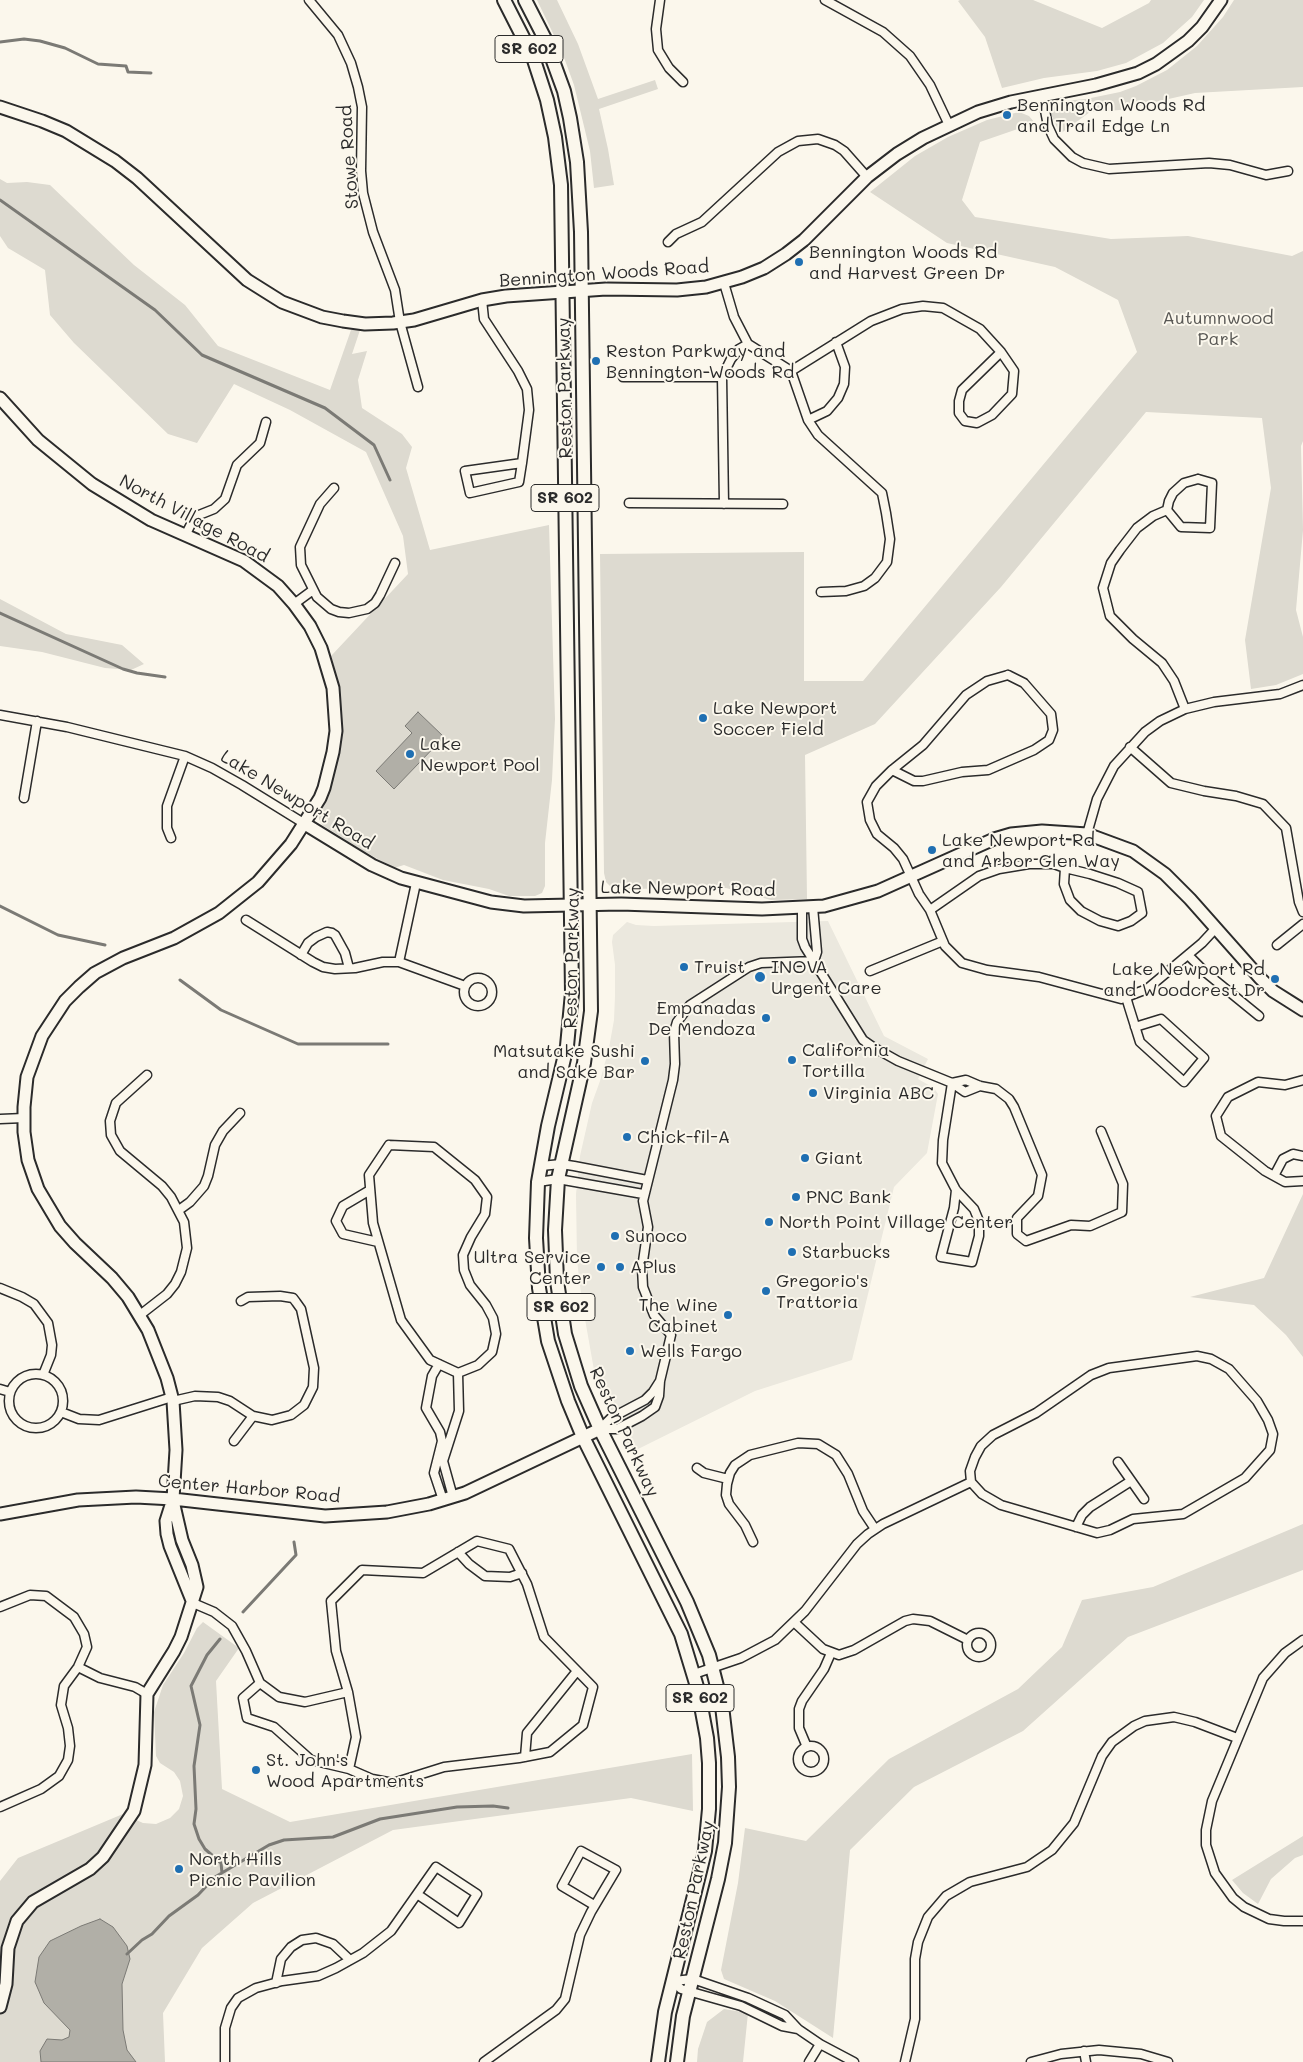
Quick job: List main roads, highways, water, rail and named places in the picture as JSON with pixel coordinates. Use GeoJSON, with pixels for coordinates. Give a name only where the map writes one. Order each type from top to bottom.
{"type":"FeatureCollection","features":[{"type":"Feature","properties":{"kind":"main road","name":"Reston Parkway"},"geometry":{"type":"LineString","coordinates":[[504,0],[533,57],[547,100],[555,137],[561,185],[572,993],[567,1046],[538,1182],[537,1255],[544,1315],[555,1367],[583,1437],[673,1615],[694,1674],[707,1738],[709,1809],[705,1850],[662,2028],[658,2062]]}},
{"type":"Feature","properties":{"kind":"main road","name":"Reston Parkway"},"geometry":{"type":"LineString","coordinates":[[525,0],[545,39],[564,91],[570,118],[579,189],[582,291],[591,1011],[588,1039],[560,1164],[555,1230],[556,1259],[565,1334],[581,1386],[600,1429],[687,1602],[702,1638],[722,1706],[728,1756],[728,1811],[722,1862],[691,1985],[679,2040],[677,2062]]}},
{"type":"Feature","properties":{"kind":"waterway"},"geometry":{"type":"LineString","coordinates":[[0,42],[24,39],[40,41],[65,48],[98,64],[126,66],[128,72],[151,73]]}},
{"type":"Feature","properties":{"kind":"waterway"},"geometry":{"type":"LineString","coordinates":[[0,200],[155,310],[202,355],[325,408],[374,445],[390,480]]}},
{"type":"Feature","properties":{"kind":"waterway"},"geometry":{"type":"LineString","coordinates":[[0,613],[123,669],[165,677]]}},
{"type":"Feature","properties":{"kind":"waterway"},"geometry":{"type":"LineString","coordinates":[[0,906],[58,935],[105,945]]}},
{"type":"Feature","properties":{"kind":"waterway"},"geometry":{"type":"LineString","coordinates":[[180,980],[221,1010],[298,1044],[388,1044]]}},
{"type":"Feature","properties":{"kind":"waterway"},"geometry":{"type":"LineString","coordinates":[[243,1612],[296,1555],[294,1542]]}},
{"type":"Feature","properties":{"kind":"waterway"},"geometry":{"type":"LineString","coordinates":[[220,1639],[207,1655],[191,1686],[200,1725],[194,1766],[196,1809],[194,1824],[205,1849],[221,1863],[222,1873]]}},
{"type":"Feature","properties":{"kind":"waterway"},"geometry":{"type":"LineString","coordinates":[[127,1954],[142,1940],[152,1934],[169,1916],[198,1895],[215,1877],[269,1845],[284,1840],[333,1837],[380,1819],[457,1807],[493,1806],[508,1808]]}},
{"type":"Feature","properties":{"kind":"place","name":"Bennington Woods Rd and Trail Edge Ln"},"geometry":{"type":"Point","coordinates":[1007,115]}},
{"type":"Feature","properties":{"kind":"place","name":"Bennington Woods Rd and Harvest Green Dr"},"geometry":{"type":"Point","coordinates":[799,262]}},
{"type":"Feature","properties":{"kind":"place","name":"Reston Parkway and Bennington Woods Rd"},"geometry":{"type":"Point","coordinates":[596,361]}},
{"type":"Feature","properties":{"kind":"place","name":"Lake Newport Soccer Field"},"geometry":{"type":"Point","coordinates":[703,718]}},
{"type":"Feature","properties":{"kind":"place","name":"Lake Newport Pool"},"geometry":{"type":"Point","coordinates":[410,754]}},
{"type":"Feature","properties":{"kind":"place","name":"Lake Newport Rd and Arbor Glen Way"},"geometry":{"type":"Point","coordinates":[932,850]}},
{"type":"Feature","properties":{"kind":"place","name":"Truist"},"geometry":{"type":"Point","coordinates":[684,967]}},
{"type":"Feature","properties":{"kind":"place","name":"INOVA Urgent Care"},"geometry":{"type":"Point","coordinates":[760,977]}},
{"type":"Feature","properties":{"kind":"place","name":"Lake Newport Rd and Woodcrest Dr"},"geometry":{"type":"Point","coordinates":[1275,979]}},
{"type":"Feature","properties":{"kind":"place","name":"Empanadas De Mendoza"},"geometry":{"type":"Point","coordinates":[766,1018]}},
{"type":"Feature","properties":{"kind":"place","name":"California Tortilla"},"geometry":{"type":"Point","coordinates":[792,1060]}},
{"type":"Feature","properties":{"kind":"place","name":"Matsutake Sushi and Sake Bar"},"geometry":{"type":"Point","coordinates":[645,1061]}},
{"type":"Feature","properties":{"kind":"place","name":"Virginia ABC"},"geometry":{"type":"Point","coordinates":[813,1093]}},
{"type":"Feature","properties":{"kind":"place","name":"Chick-fil-A"},"geometry":{"type":"Point","coordinates":[627,1137]}},
{"type":"Feature","properties":{"kind":"place","name":"Giant"},"geometry":{"type":"Point","coordinates":[805,1158]}},
{"type":"Feature","properties":{"kind":"place","name":"PNC Bank"},"geometry":{"type":"Point","coordinates":[796,1197]}},
{"type":"Feature","properties":{"kind":"place","name":"North Point Village Center"},"geometry":{"type":"Point","coordinates":[769,1222]}},
{"type":"Feature","properties":{"kind":"place","name":"Sunoco"},"geometry":{"type":"Point","coordinates":[615,1236]}},
{"type":"Feature","properties":{"kind":"place","name":"Starbucks"},"geometry":{"type":"Point","coordinates":[792,1252]}},
{"type":"Feature","properties":{"kind":"place","name":"Ultra Service Center"},"geometry":{"type":"Point","coordinates":[601,1267]}},
{"type":"Feature","properties":{"kind":"place","name":"APlus"},"geometry":{"type":"Point","coordinates":[620,1267]}},
{"type":"Feature","properties":{"kind":"place","name":"Gregorio's Trattoria"},"geometry":{"type":"Point","coordinates":[766,1291]}},
{"type":"Feature","properties":{"kind":"place","name":"The Wine Cabinet"},"geometry":{"type":"Point","coordinates":[728,1315]}},
{"type":"Feature","properties":{"kind":"place","name":"Wells Fargo"},"geometry":{"type":"Point","coordinates":[630,1351]}},
{"type":"Feature","properties":{"kind":"place","name":"St. John's Wood Apartments"},"geometry":{"type":"Point","coordinates":[256,1770]}},
{"type":"Feature","properties":{"kind":"place","name":"North Hills Picnic Pavilion"},"geometry":{"type":"Point","coordinates":[179,1869]}},
{"type":"Feature","properties":{"kind":"park label","name":"Autumnwood Park"},"geometry":{"type":"Point","coordinates":[1218,328]}}]}
